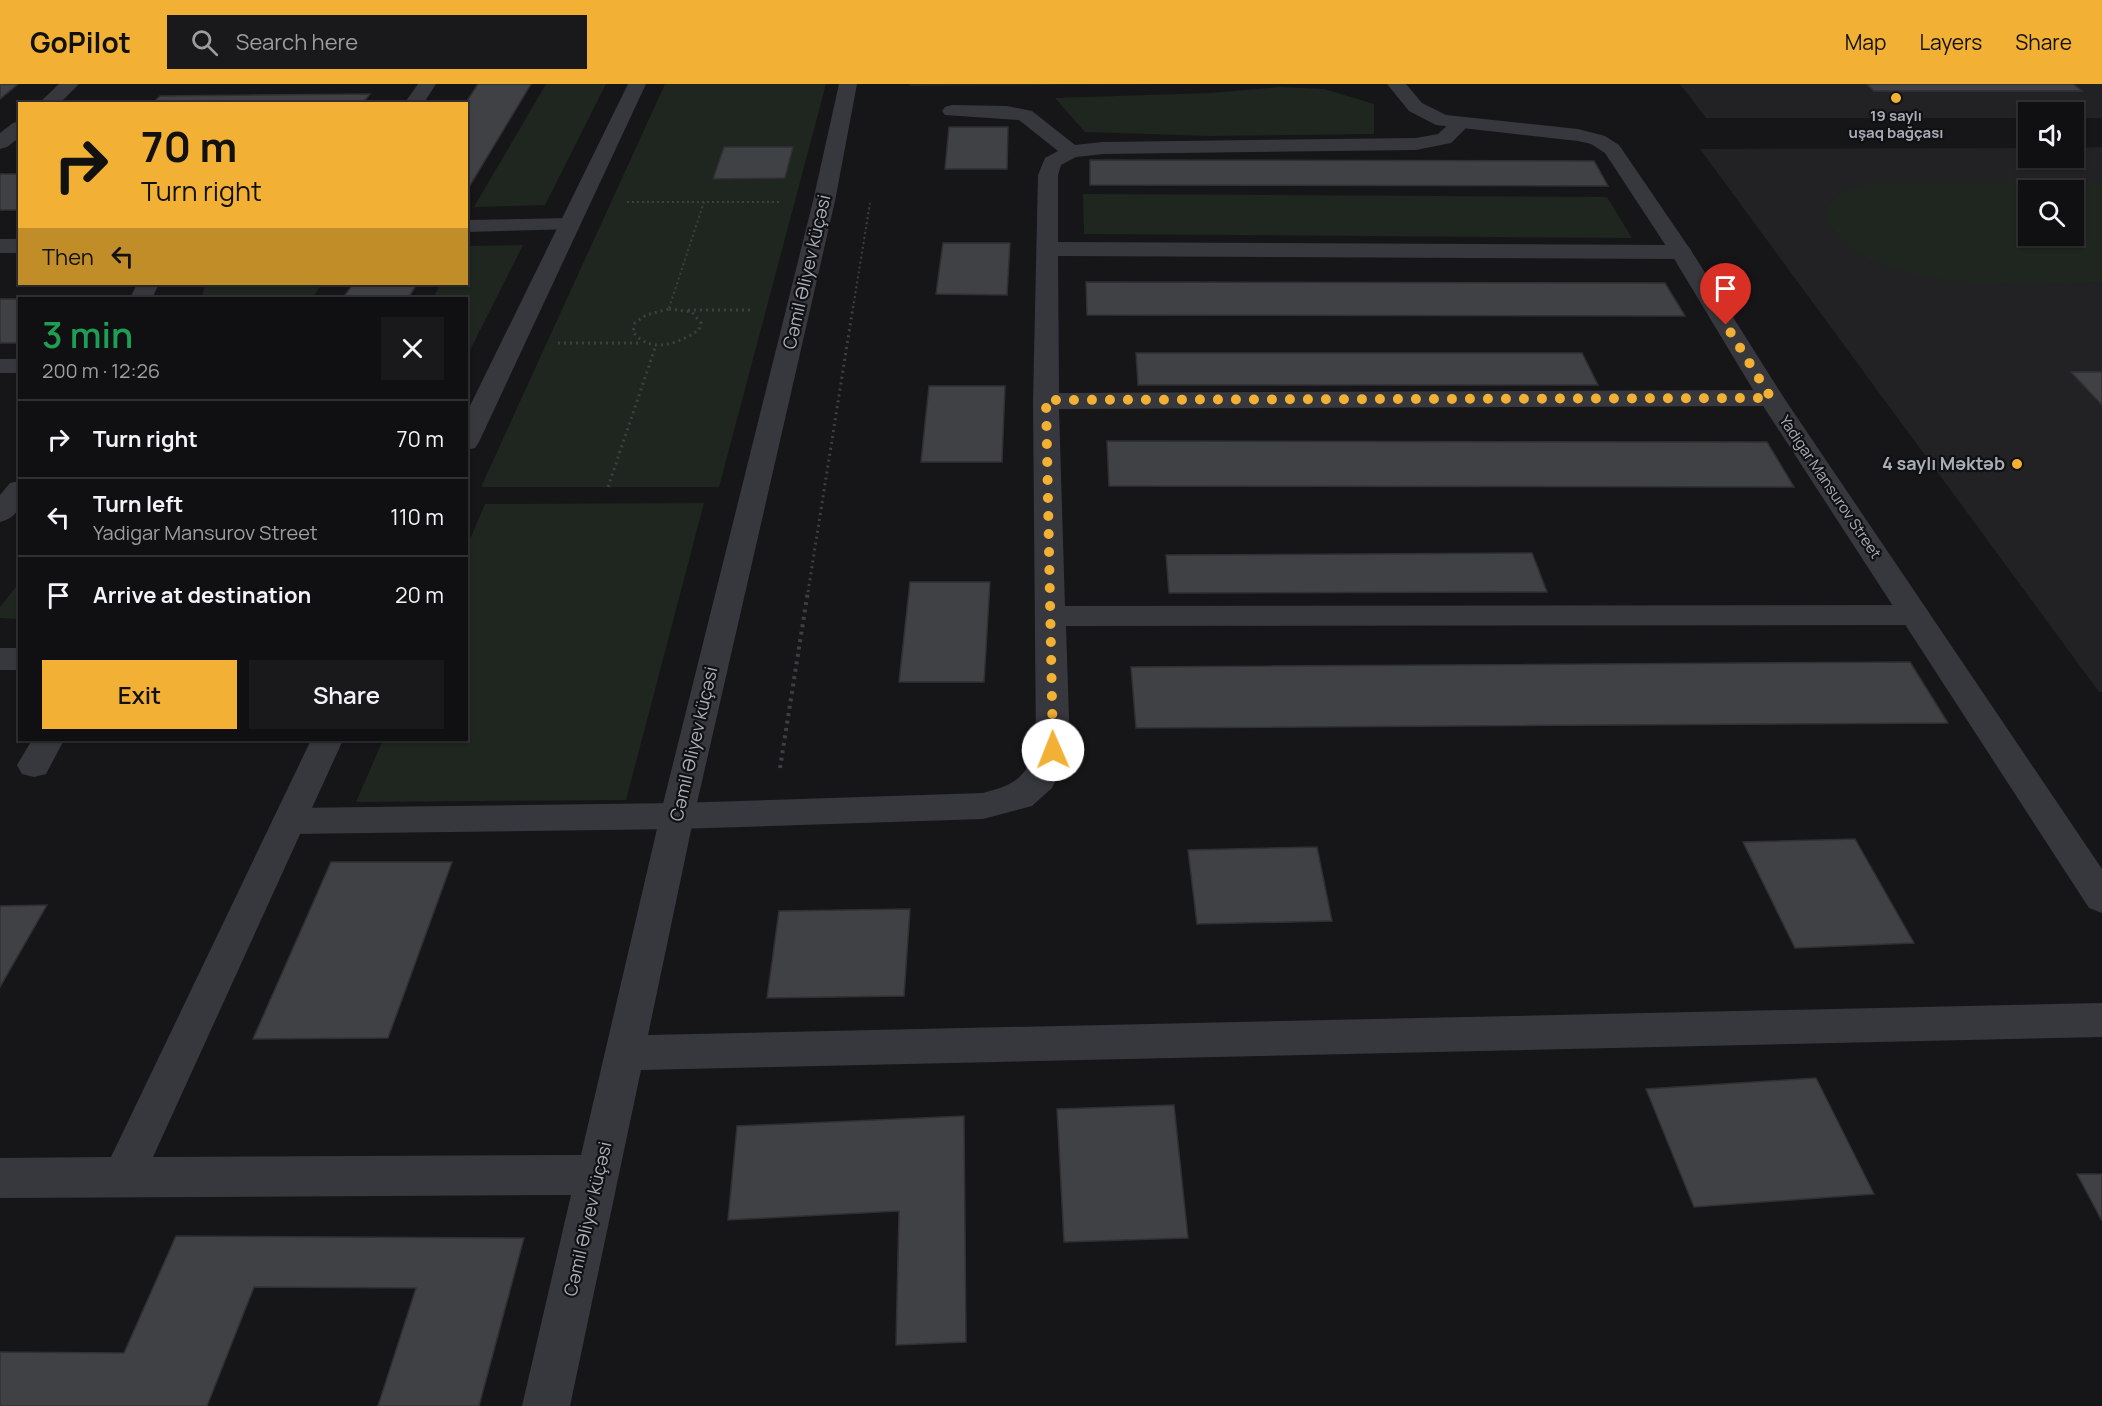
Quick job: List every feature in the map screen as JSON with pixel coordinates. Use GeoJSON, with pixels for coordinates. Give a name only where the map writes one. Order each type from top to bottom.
{"type":"FeatureCollection","features":[{"type":"Feature","properties":{"kind":"street"},"geometry":{"type":"LineString","coordinates":[[49,102],[70,84]]}},
{"type":"Feature","properties":{"kind":"street"},"geometry":{"type":"LineString","coordinates":[[414,102],[427,84]]}},
{"type":"Feature","properties":{"kind":"street"},"geometry":{"type":"LineString","coordinates":[[468,438],[637,84]]}},
{"type":"Feature","properties":{"kind":"street","name":"Cəmil Əliyev küçəsi"},"geometry":{"type":"LineString","coordinates":[[546,1406],[677,816],[819,225],[848,84]]}},
{"type":"Feature","properties":{"kind":"street","name":"Yadigar Mansurov Street"},"geometry":{"type":"LineString","coordinates":[[1396,84],[1413,108],[1425,116],[1460,124],[1578,135],[1598,140],[1612,149],[1681,252],[1771,398],[2102,898]]}},
{"type":"Feature","properties":{"kind":"street"},"geometry":{"type":"LineString","coordinates":[[952,111],[1007,111],[1025,116],[1071,152]]}},
{"type":"Feature","properties":{"kind":"street"},"geometry":{"type":"LineString","coordinates":[[289,820],[773,813],[983,806],[1020,797],[1040,779],[1053,750],[1046,400],[1046,249],[1048,175],[1052,162],[1071,152],[1103,148],[1416,144],[1444,139],[1460,124]]}},
{"type":"Feature","properties":{"kind":"street"},"geometry":{"type":"LineString","coordinates":[[3,154],[18,130]]}},
{"type":"Feature","properties":{"kind":"street"},"geometry":{"type":"LineString","coordinates":[[468,226],[569,224]]}},
{"type":"Feature","properties":{"kind":"street"},"geometry":{"type":"LineString","coordinates":[[0,246],[18,246]]}},
{"type":"Feature","properties":{"kind":"street"},"geometry":{"type":"LineString","coordinates":[[1046,249],[1681,252]]}},
{"type":"Feature","properties":{"kind":"street"},"geometry":{"type":"LineString","coordinates":[[0,366],[18,366]]}},
{"type":"Feature","properties":{"kind":"street"},"geometry":{"type":"LineString","coordinates":[[1046,400],[1771,398]]}},
{"type":"Feature","properties":{"kind":"street"},"geometry":{"type":"LineString","coordinates":[[0,513],[18,491]]}},
{"type":"Feature","properties":{"kind":"street"},"geometry":{"type":"LineString","coordinates":[[1050,616],[1915,615]]}},
{"type":"Feature","properties":{"kind":"street"},"geometry":{"type":"LineString","coordinates":[[0,659],[18,659]]}},
{"type":"Feature","properties":{"kind":"street"},"geometry":{"type":"LineString","coordinates":[[123,1177],[327,741]]}},
{"type":"Feature","properties":{"kind":"street"},"geometry":{"type":"LineString","coordinates":[[626,1053],[2102,1020]]}},
{"type":"Feature","properties":{"kind":"street"},"geometry":{"type":"LineString","coordinates":[[0,1178],[598,1175]]}},
{"type":"Feature","properties":{"kind":"path"},"geometry":{"type":"LineString","coordinates":[[622,202],[783,202]]}},
{"type":"Feature","properties":{"kind":"path"},"geometry":{"type":"LineString","coordinates":[[669,309],[704,202]]}},
{"type":"Feature","properties":{"kind":"path"},"geometry":{"type":"LineString","coordinates":[[773,813],[870,202]]}},
{"type":"Feature","properties":{"kind":"path"},"geometry":{"type":"LineString","coordinates":[[645,344],[632,334],[632,327],[645,315],[669,309],[755,310]]}},
{"type":"Feature","properties":{"kind":"path"},"geometry":{"type":"LineString","coordinates":[[558,343],[657,345],[682,342],[699,330],[701,323],[692,312],[681,310]]}},
{"type":"Feature","properties":{"kind":"path"},"geometry":{"type":"LineString","coordinates":[[608,486],[657,345]]}},
{"type":"Feature","properties":{"kind":"shaded area"},"geometry":{"type":"Polygon","coordinates":[[[546,84],[606,84],[545,205],[474,207],[546,84]]]}},
{"type":"Feature","properties":{"kind":"shaded area"},"geometry":{"type":"Polygon","coordinates":[[[665,84],[826,84],[719,487],[481,487],[665,84]]]}},
{"type":"Feature","properties":{"kind":"shaded area"},"geometry":{"type":"Polygon","coordinates":[[[910,84],[1168,84],[909,86],[910,84]]]}},
{"type":"Feature","properties":{"kind":"shaded area","name":"19 saylı uşaq bağçası"},"geometry":{"type":"Polygon","coordinates":[[[1680,84],[2102,84],[2102,118],[2084,118],[2084,102],[2018,102],[2018,118],[1706,118],[1680,84]]]}},
{"type":"Feature","properties":{"kind":"shaded area"},"geometry":{"type":"Polygon","coordinates":[[[1280,87],[1324,89],[1374,104],[1374,134],[1211,136],[1085,132],[1055,98],[1210,93],[1280,87]]]}},
{"type":"Feature","properties":{"kind":"shaded area","name":"4 saylı Məktəb"},"geometry":{"type":"Polygon","coordinates":[[[2102,147],[2102,692],[2099,692],[1700,149],[2018,148],[2018,168],[2084,168],[2084,148],[2102,147]]]}},
{"type":"Feature","properties":{"kind":"shaded area"},"geometry":{"type":"Polygon","coordinates":[[[2018,182],[2018,246],[2084,246],[2084,182],[2102,182],[2102,282],[2032,284],[1949,280],[1909,273],[1873,261],[1844,242],[1825,215],[1833,200],[1843,191],[1873,183],[2018,182]]]}},
{"type":"Feature","properties":{"kind":"shaded area"},"geometry":{"type":"Polygon","coordinates":[[[1083,194],[1607,197],[1632,238],[1084,234],[1083,194]]]}},
{"type":"Feature","properties":{"kind":"shaded area"},"geometry":{"type":"Polygon","coordinates":[[[523,245],[468,354],[468,297],[434,297],[440,285],[468,285],[468,246],[523,245]]]}},
{"type":"Feature","properties":{"kind":"shaded area"},"geometry":{"type":"Polygon","coordinates":[[[205,285],[321,285],[313,297],[202,297],[205,285]]]}},
{"type":"Feature","properties":{"kind":"shaded area"},"geometry":{"type":"Polygon","coordinates":[[[704,503],[626,800],[356,802],[383,741],[468,741],[468,544],[485,504],[704,503]]]}},
{"type":"Feature","properties":{"kind":"shaded area"},"geometry":{"type":"Polygon","coordinates":[[[18,584],[18,619],[0,618],[0,607],[18,584]]]}},
{"type":"Feature","properties":{"kind":"building"},"geometry":{"type":"Polygon","coordinates":[[[0,84],[18,84],[0,99],[0,84]]]}},
{"type":"Feature","properties":{"kind":"building"},"geometry":{"type":"Polygon","coordinates":[[[478,84],[531,84],[468,189],[468,102],[478,84]]]}},
{"type":"Feature","properties":{"kind":"building"},"geometry":{"type":"Polygon","coordinates":[[[1867,84],[2073,84],[2082,91],[1874,91],[1867,84]]]}},
{"type":"Feature","properties":{"kind":"building"},"geometry":{"type":"Polygon","coordinates":[[[1867,84],[2073,84],[2082,91],[1874,91],[1867,84]]]}},
{"type":"Feature","properties":{"kind":"building"},"geometry":{"type":"Polygon","coordinates":[[[370,94],[364,102],[154,102],[160,96],[370,94]]]}},
{"type":"Feature","properties":{"kind":"building"},"geometry":{"type":"Polygon","coordinates":[[[949,127],[1008,127],[1007,169],[945,169],[949,127]]]}},
{"type":"Feature","properties":{"kind":"building"},"geometry":{"type":"Polygon","coordinates":[[[724,147],[793,147],[785,178],[713,179],[724,147]]]}},
{"type":"Feature","properties":{"kind":"building"},"geometry":{"type":"Polygon","coordinates":[[[1090,160],[1594,161],[1608,186],[1090,185],[1090,160]]]}},
{"type":"Feature","properties":{"kind":"building"},"geometry":{"type":"Polygon","coordinates":[[[0,174],[18,174],[18,210],[0,210],[0,174]]]}},
{"type":"Feature","properties":{"kind":"building"},"geometry":{"type":"Polygon","coordinates":[[[943,243],[1010,243],[1007,295],[936,294],[943,243]]]}},
{"type":"Feature","properties":{"kind":"building"},"geometry":{"type":"Polygon","coordinates":[[[1086,282],[1665,283],[1685,316],[1087,315],[1086,282]]]}},
{"type":"Feature","properties":{"kind":"building"},"geometry":{"type":"Polygon","coordinates":[[[352,285],[416,285],[409,297],[344,297],[352,285]]]}},
{"type":"Feature","properties":{"kind":"building"},"geometry":{"type":"Polygon","coordinates":[[[0,299],[18,299],[18,343],[0,343],[0,299]]]}},
{"type":"Feature","properties":{"kind":"building"},"geometry":{"type":"Polygon","coordinates":[[[1136,353],[1582,353],[1598,385],[1138,385],[1136,353]]]}},
{"type":"Feature","properties":{"kind":"building"},"geometry":{"type":"Polygon","coordinates":[[[2071,372],[2102,372],[2102,405],[2071,372]]]}},
{"type":"Feature","properties":{"kind":"building"},"geometry":{"type":"Polygon","coordinates":[[[2071,372],[2102,372],[2102,405],[2071,372]]]}},
{"type":"Feature","properties":{"kind":"building"},"geometry":{"type":"Polygon","coordinates":[[[929,386],[1005,386],[1002,462],[921,462],[929,386]]]}},
{"type":"Feature","properties":{"kind":"building"},"geometry":{"type":"Polygon","coordinates":[[[1107,441],[1767,442],[1794,487],[1109,486],[1107,441]]]}},
{"type":"Feature","properties":{"kind":"building"},"geometry":{"type":"Polygon","coordinates":[[[1532,553],[1547,592],[1169,593],[1166,555],[1532,553]]]}},
{"type":"Feature","properties":{"kind":"building"},"geometry":{"type":"Polygon","coordinates":[[[910,582],[990,582],[984,682],[899,682],[910,582]]]}},
{"type":"Feature","properties":{"kind":"building"},"geometry":{"type":"Polygon","coordinates":[[[1910,662],[1948,723],[1136,728],[1131,667],[1910,662]]]}},
{"type":"Feature","properties":{"kind":"building"},"geometry":{"type":"Polygon","coordinates":[[[1855,839],[1914,943],[1795,948],[1743,842],[1855,839]]]}},
{"type":"Feature","properties":{"kind":"building"},"geometry":{"type":"Polygon","coordinates":[[[1317,847],[1332,921],[1197,924],[1188,850],[1317,847]]]}},
{"type":"Feature","properties":{"kind":"building"},"geometry":{"type":"Polygon","coordinates":[[[331,862],[452,862],[388,1038],[253,1039],[331,862]]]}},
{"type":"Feature","properties":{"kind":"building"},"geometry":{"type":"Polygon","coordinates":[[[47,905],[0,987],[0,906],[47,905]]]}},
{"type":"Feature","properties":{"kind":"building"},"geometry":{"type":"Polygon","coordinates":[[[910,909],[904,996],[767,998],[779,911],[910,909]]]}},
{"type":"Feature","properties":{"kind":"building"},"geometry":{"type":"Polygon","coordinates":[[[1816,1078],[1874,1194],[1694,1207],[1646,1089],[1816,1078]]]}},
{"type":"Feature","properties":{"kind":"building"},"geometry":{"type":"Polygon","coordinates":[[[1174,1105],[1188,1238],[1064,1242],[1057,1109],[1174,1105]]]}},
{"type":"Feature","properties":{"kind":"building"},"geometry":{"type":"Polygon","coordinates":[[[964,1116],[966,1342],[896,1345],[899,1211],[728,1220],[737,1126],[964,1116]]]}},
{"type":"Feature","properties":{"kind":"building"},"geometry":{"type":"Polygon","coordinates":[[[2077,1174],[2102,1174],[2102,1221],[2077,1174]]]}},
{"type":"Feature","properties":{"kind":"building"},"geometry":{"type":"Polygon","coordinates":[[[176,1236],[524,1238],[479,1406],[378,1406],[416,1288],[254,1287],[207,1406],[0,1406],[0,1352],[124,1353],[176,1236]]]}},
{"type":"Feature","properties":{"kind":"place","name":"19 saylı uşaq bağçası"},"geometry":{"type":"Point","coordinates":[1896,98]}},
{"type":"Feature","properties":{"kind":"place","name":"4 saylı Məktəb"},"geometry":{"type":"Point","coordinates":[2017,464]}},
{"type":"Feature","properties":{"kind":"route"},"geometry":{"type":"LineString","coordinates":[[1053,750],[1046,400],[1771,398],[1726,325]]}}]}
